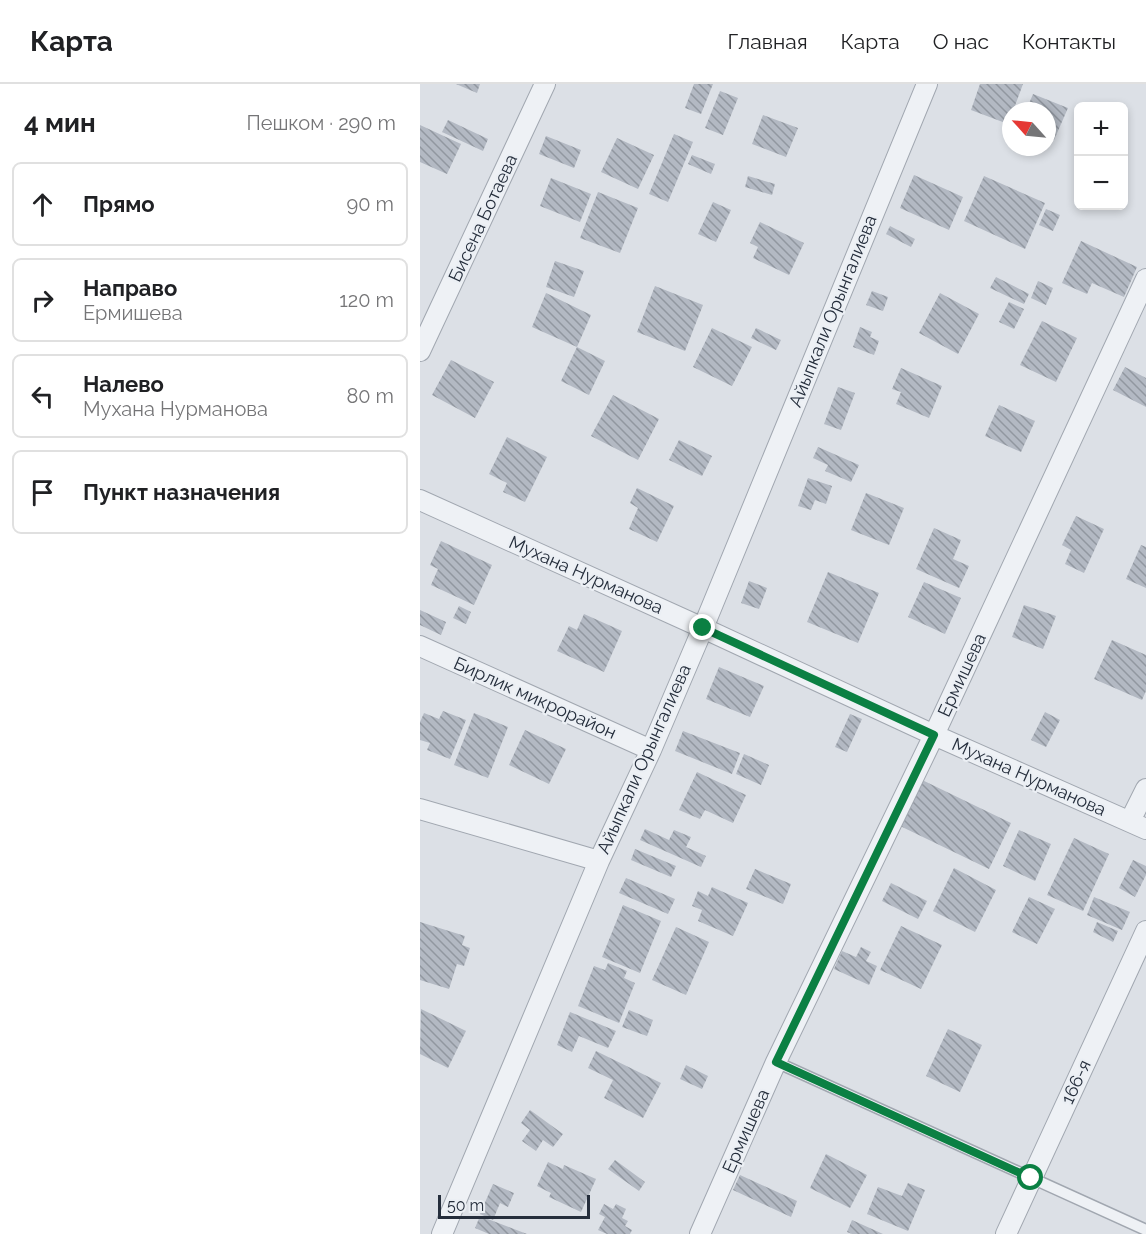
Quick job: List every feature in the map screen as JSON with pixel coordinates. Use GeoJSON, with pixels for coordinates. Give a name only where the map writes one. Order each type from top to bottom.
{"type":"FeatureCollection","features":[{"type":"Feature","properties":{"kind":"street","name":"Бисена Ботаева"},"geometry":{"type":"LineString","coordinates":[[420,351],[545,84]]}},
{"type":"Feature","properties":{"kind":"street","name":"Айыпкали Орынгалиева"},"geometry":{"type":"LineString","coordinates":[[442,1234],[599,861],[651,750],[703,628],[927,84]]}},
{"type":"Feature","properties":{"kind":"street","name":"Ермишева"},"geometry":{"type":"LineString","coordinates":[[700,1234],[776,1062],[934,735],[1146,279]]}},
{"type":"Feature","properties":{"kind":"street","name":"Мухана Нурманова"},"geometry":{"type":"LineString","coordinates":[[420,500],[934,735],[1138,825]]}},
{"type":"Feature","properties":{"kind":"street","name":"Бирлик микрорайон"},"geometry":{"type":"LineString","coordinates":[[420,646],[651,750]]}},
{"type":"Feature","properties":{"kind":"street"},"geometry":{"type":"LineString","coordinates":[[1138,825],[1146,789]]}},
{"type":"Feature","properties":{"kind":"street"},"geometry":{"type":"LineString","coordinates":[[420,809],[599,861]]}},
{"type":"Feature","properties":{"kind":"street","name":"166-я"},"geometry":{"type":"LineString","coordinates":[[1006,1234],[1146,930]]}},
{"type":"Feature","properties":{"kind":"lane"},"geometry":{"type":"LineString","coordinates":[[776,1062],[1146,1230]]}},
{"type":"Feature","properties":{"kind":"building"},"geometry":{"type":"Polygon","coordinates":[[[456,84],[480,84],[477,93],[456,84]]]}},
{"type":"Feature","properties":{"kind":"building"},"geometry":{"type":"Polygon","coordinates":[[[694,84],[713,84],[701,114],[685,108],[694,84]]]}},
{"type":"Feature","properties":{"kind":"building"},"geometry":{"type":"Polygon","coordinates":[[[980,84],[1023,84],[1016,102],[1002,102],[1002,122],[971,110],[980,84]]]}},
{"type":"Feature","properties":{"kind":"building"},"geometry":{"type":"Polygon","coordinates":[[[720,91],[738,98],[723,135],[705,128],[720,91]]]}},
{"type":"Feature","properties":{"kind":"building"},"geometry":{"type":"Polygon","coordinates":[[[1033,94],[1053,102],[1030,102],[1033,94]]]}},
{"type":"Feature","properties":{"kind":"building"},"geometry":{"type":"Polygon","coordinates":[[[1056,103],[1068,108],[1056,135],[1056,103]]]}},
{"type":"Feature","properties":{"kind":"building"},"geometry":{"type":"Polygon","coordinates":[[[763,115],[798,128],[786,157],[752,144],[763,115]]]}},
{"type":"Feature","properties":{"kind":"building"},"geometry":{"type":"Polygon","coordinates":[[[448,120],[488,139],[483,151],[442,132],[448,120]]]}},
{"type":"Feature","properties":{"kind":"building"},"geometry":{"type":"Polygon","coordinates":[[[420,125],[461,144],[447,174],[420,162],[420,125]]]}},
{"type":"Feature","properties":{"kind":"building"},"geometry":{"type":"Polygon","coordinates":[[[674,134],[693,142],[668,202],[649,194],[674,134]]]}},
{"type":"Feature","properties":{"kind":"building"},"geometry":{"type":"Polygon","coordinates":[[[546,136],[581,150],[574,168],[539,154],[546,136]]]}},
{"type":"Feature","properties":{"kind":"building"},"geometry":{"type":"Polygon","coordinates":[[[617,138],[654,155],[638,189],[601,172],[617,138]]]}},
{"type":"Feature","properties":{"kind":"building"},"geometry":{"type":"Polygon","coordinates":[[[692,155],[715,164],[711,174],[688,164],[692,155]]]}},
{"type":"Feature","properties":{"kind":"building"},"geometry":{"type":"Polygon","coordinates":[[[914,175],[963,197],[949,230],[900,208],[914,175]]]}},
{"type":"Feature","properties":{"kind":"building"},"geometry":{"type":"Polygon","coordinates":[[[748,176],[775,184],[772,195],[745,187],[748,176]]]}},
{"type":"Feature","properties":{"kind":"building"},"geometry":{"type":"Polygon","coordinates":[[[984,176],[1045,203],[1025,249],[964,221],[984,176]]]}},
{"type":"Feature","properties":{"kind":"building"},"geometry":{"type":"Polygon","coordinates":[[[551,178],[591,194],[580,222],[540,206],[551,178]]]}},
{"type":"Feature","properties":{"kind":"building"},"geometry":{"type":"Polygon","coordinates":[[[598,192],[638,208],[620,253],[580,238],[598,192]]]}},
{"type":"Feature","properties":{"kind":"building"},"geometry":{"type":"Polygon","coordinates":[[[713,202],[731,210],[716,242],[698,234],[713,202]]]}},
{"type":"Feature","properties":{"kind":"building"},"geometry":{"type":"Polygon","coordinates":[[[1046,209],[1060,215],[1053,231],[1039,225],[1046,209]]]}},
{"type":"Feature","properties":{"kind":"building"},"geometry":{"type":"Polygon","coordinates":[[[760,222],[804,243],[789,275],[753,258],[758,247],[750,243],[760,222]]]}},
{"type":"Feature","properties":{"kind":"building"},"geometry":{"type":"Polygon","coordinates":[[[890,226],[915,239],[911,247],[886,234],[890,226]]]}},
{"type":"Feature","properties":{"kind":"building"},"geometry":{"type":"Polygon","coordinates":[[[1081,241],[1137,267],[1124,297],[1092,283],[1087,294],[1062,283],[1081,241]]]}},
{"type":"Feature","properties":{"kind":"building"},"geometry":{"type":"Polygon","coordinates":[[[555,261],[584,271],[574,297],[546,287],[555,261]]]}},
{"type":"Feature","properties":{"kind":"building"},"geometry":{"type":"Polygon","coordinates":[[[996,277],[1029,294],[1024,304],[990,288],[996,277]]]}},
{"type":"Feature","properties":{"kind":"building"},"geometry":{"type":"Polygon","coordinates":[[[1038,281],[1053,288],[1046,305],[1031,298],[1038,281]]]}},
{"type":"Feature","properties":{"kind":"building"},"geometry":{"type":"Polygon","coordinates":[[[655,286],[703,305],[685,351],[637,332],[655,286]]]}},
{"type":"Feature","properties":{"kind":"building"},"geometry":{"type":"Polygon","coordinates":[[[872,291],[888,297],[883,311],[866,305],[872,291]]]}},
{"type":"Feature","properties":{"kind":"building"},"geometry":{"type":"Polygon","coordinates":[[[546,293],[591,315],[577,347],[532,327],[546,293]]]}},
{"type":"Feature","properties":{"kind":"building"},"geometry":{"type":"Polygon","coordinates":[[[940,293],[979,314],[958,354],[919,333],[940,293]]]}},
{"type":"Feature","properties":{"kind":"building"},"geometry":{"type":"Polygon","coordinates":[[[1009,302],[1024,309],[1014,329],[999,322],[1009,302]]]}},
{"type":"Feature","properties":{"kind":"building"},"geometry":{"type":"Polygon","coordinates":[[[1042,321],[1077,338],[1056,382],[1020,365],[1042,321]]]}},
{"type":"Feature","properties":{"kind":"building"},"geometry":{"type":"Polygon","coordinates":[[[860,327],[872,332],[870,337],[879,341],[874,355],[853,347],[860,327]]]}},
{"type":"Feature","properties":{"kind":"building"},"geometry":{"type":"Polygon","coordinates":[[[712,328],[752,347],[732,386],[693,367],[712,328]]]}},
{"type":"Feature","properties":{"kind":"building"},"geometry":{"type":"Polygon","coordinates":[[[756,328],[781,340],[776,350],[751,338],[756,328]]]}},
{"type":"Feature","properties":{"kind":"building"},"geometry":{"type":"Polygon","coordinates":[[[577,347],[605,361],[589,395],[561,381],[577,347]]]}},
{"type":"Feature","properties":{"kind":"building"},"geometry":{"type":"Polygon","coordinates":[[[451,360],[494,382],[475,418],[432,395],[451,360]]]}},
{"type":"Feature","properties":{"kind":"building"},"geometry":{"type":"Polygon","coordinates":[[[1125,367],[1146,378],[1146,407],[1113,390],[1125,367]]]}},
{"type":"Feature","properties":{"kind":"building"},"geometry":{"type":"Polygon","coordinates":[[[901,368],[942,386],[929,418],[896,404],[901,392],[892,389],[901,368]]]}},
{"type":"Feature","properties":{"kind":"building"},"geometry":{"type":"Polygon","coordinates":[[[838,387],[855,393],[841,430],[824,424],[838,387]]]}},
{"type":"Feature","properties":{"kind":"building"},"geometry":{"type":"Polygon","coordinates":[[[613,395],[659,419],[638,460],[591,436],[613,395]]]}},
{"type":"Feature","properties":{"kind":"building"},"geometry":{"type":"Polygon","coordinates":[[[999,405],[1035,421],[1021,452],[985,436],[999,405]]]}},
{"type":"Feature","properties":{"kind":"building"},"geometry":{"type":"Polygon","coordinates":[[[507,437],[547,457],[525,502],[503,492],[507,483],[489,474],[507,437]]]}},
{"type":"Feature","properties":{"kind":"building"},"geometry":{"type":"Polygon","coordinates":[[[679,440],[712,456],[702,476],[669,460],[679,440]]]}},
{"type":"Feature","properties":{"kind":"building"},"geometry":{"type":"Polygon","coordinates":[[[818,447],[859,465],[851,482],[825,471],[828,465],[813,458],[818,447]]]}},
{"type":"Feature","properties":{"kind":"building"},"geometry":{"type":"Polygon","coordinates":[[[808,478],[832,486],[826,504],[815,500],[811,510],[798,506],[808,478]]]}},
{"type":"Feature","properties":{"kind":"building"},"geometry":{"type":"Polygon","coordinates":[[[637,488],[674,506],[657,542],[629,529],[638,508],[630,503],[637,488]]]}},
{"type":"Feature","properties":{"kind":"building"},"geometry":{"type":"Polygon","coordinates":[[[866,493],[904,508],[889,545],[851,530],[866,493]]]}},
{"type":"Feature","properties":{"kind":"building"},"geometry":{"type":"Polygon","coordinates":[[[1076,516],[1104,529],[1084,573],[1065,564],[1071,550],[1062,545],[1076,516]]]}},
{"type":"Feature","properties":{"kind":"building"},"geometry":{"type":"Polygon","coordinates":[[[934,528],[961,540],[953,559],[969,566],[959,588],[916,569],[934,528]]]}},
{"type":"Feature","properties":{"kind":"building"},"geometry":{"type":"Polygon","coordinates":[[[441,541],[492,565],[474,605],[431,585],[438,569],[430,565],[441,541]]]}},
{"type":"Feature","properties":{"kind":"building"},"geometry":{"type":"Polygon","coordinates":[[[1141,545],[1146,547],[1146,588],[1126,579],[1141,545]]]}},
{"type":"Feature","properties":{"kind":"building"},"geometry":{"type":"Polygon","coordinates":[[[828,572],[879,593],[858,643],[807,622],[828,572]]]}},
{"type":"Feature","properties":{"kind":"building"},"geometry":{"type":"Polygon","coordinates":[[[749,581],[767,588],[759,609],[741,603],[749,581]]]}},
{"type":"Feature","properties":{"kind":"building"},"geometry":{"type":"Polygon","coordinates":[[[924,582],[961,598],[945,634],[908,617],[924,582]]]}},
{"type":"Feature","properties":{"kind":"building"},"geometry":{"type":"Polygon","coordinates":[[[1024,605],[1056,616],[1043,649],[1012,637],[1024,605]]]}},
{"type":"Feature","properties":{"kind":"building"},"geometry":{"type":"Polygon","coordinates":[[[459,606],[471,612],[466,624],[453,618],[459,606]]]}},
{"type":"Feature","properties":{"kind":"building"},"geometry":{"type":"Polygon","coordinates":[[[420,610],[446,622],[441,635],[420,625],[420,610]]]}},
{"type":"Feature","properties":{"kind":"building"},"geometry":{"type":"Polygon","coordinates":[[[584,614],[622,631],[604,672],[557,651],[569,626],[577,630],[584,614]]]}},
{"type":"Feature","properties":{"kind":"building"},"geometry":{"type":"Polygon","coordinates":[[[1112,640],[1146,655],[1146,691],[1142,700],[1094,679],[1112,640]]]}},
{"type":"Feature","properties":{"kind":"building"},"geometry":{"type":"Polygon","coordinates":[[[719,667],[764,686],[750,717],[706,699],[719,667]]]}},
{"type":"Feature","properties":{"kind":"building"},"geometry":{"type":"Polygon","coordinates":[[[443,711],[466,720],[450,759],[427,750],[430,743],[420,740],[420,722],[424,713],[439,719],[443,711]]]}},
{"type":"Feature","properties":{"kind":"building"},"geometry":{"type":"Polygon","coordinates":[[[1045,712],[1060,720],[1046,747],[1031,740],[1045,712]]]}},
{"type":"Feature","properties":{"kind":"building"},"geometry":{"type":"Polygon","coordinates":[[[474,713],[508,727],[488,778],[454,765],[474,713]]]}},
{"type":"Feature","properties":{"kind":"building"},"geometry":{"type":"Polygon","coordinates":[[[850,714],[862,719],[847,752],[835,747],[850,714]]]}},
{"type":"Feature","properties":{"kind":"building"},"geometry":{"type":"Polygon","coordinates":[[[525,730],[566,749],[549,784],[509,765],[525,730]]]}},
{"type":"Feature","properties":{"kind":"building"},"geometry":{"type":"Polygon","coordinates":[[[683,731],[740,753],[732,774],[675,751],[683,731]]]}},
{"type":"Feature","properties":{"kind":"building"},"geometry":{"type":"Polygon","coordinates":[[[744,754],[769,765],[761,785],[736,774],[744,754]]]}},
{"type":"Feature","properties":{"kind":"building"},"geometry":{"type":"Polygon","coordinates":[[[697,772],[746,795],[733,823],[705,810],[700,819],[679,810],[697,772]]]}},
{"type":"Feature","properties":{"kind":"building"},"geometry":{"type":"Polygon","coordinates":[[[918,778],[1011,823],[989,869],[896,824],[918,778]]]}},
{"type":"Feature","properties":{"kind":"building"},"geometry":{"type":"Polygon","coordinates":[[[645,829],[669,840],[674,830],[691,837],[686,847],[706,856],[701,867],[640,840],[645,829]]]}},
{"type":"Feature","properties":{"kind":"building"},"geometry":{"type":"Polygon","coordinates":[[[1019,830],[1051,844],[1035,881],[1003,866],[1019,830]]]}},
{"type":"Feature","properties":{"kind":"building"},"geometry":{"type":"Polygon","coordinates":[[[1074,838],[1109,854],[1083,911],[1047,895],[1074,838]]]}},
{"type":"Feature","properties":{"kind":"building"},"geometry":{"type":"Polygon","coordinates":[[[635,849],[676,866],[671,877],[631,860],[635,849]]]}},
{"type":"Feature","properties":{"kind":"building"},"geometry":{"type":"Polygon","coordinates":[[[1133,860],[1146,866],[1146,875],[1135,897],[1119,888],[1133,860]]]}},
{"type":"Feature","properties":{"kind":"building"},"geometry":{"type":"Polygon","coordinates":[[[954,868],[996,890],[975,932],[933,911],[954,868]]]}},
{"type":"Feature","properties":{"kind":"building"},"geometry":{"type":"Polygon","coordinates":[[[755,869],[791,884],[783,904],[746,889],[755,869]]]}},
{"type":"Feature","properties":{"kind":"building"},"geometry":{"type":"Polygon","coordinates":[[[626,878],[675,899],[668,914],[619,893],[626,878]]]}},
{"type":"Feature","properties":{"kind":"building"},"geometry":{"type":"Polygon","coordinates":[[[891,883],[927,901],[918,919],[882,901],[891,883]]]}},
{"type":"Feature","properties":{"kind":"building"},"geometry":{"type":"Polygon","coordinates":[[[712,887],[748,903],[733,936],[698,921],[702,910],[692,906],[698,891],[708,896],[712,887]]]}},
{"type":"Feature","properties":{"kind":"building"},"geometry":{"type":"Polygon","coordinates":[[[1029,897],[1055,909],[1037,944],[1012,932],[1029,897]]]}},
{"type":"Feature","properties":{"kind":"building"},"geometry":{"type":"Polygon","coordinates":[[[1094,897],[1130,912],[1122,930],[1087,915],[1094,897]]]}},
{"type":"Feature","properties":{"kind":"building"},"geometry":{"type":"Polygon","coordinates":[[[623,905],[661,921],[640,973],[602,957],[623,905]]]}},
{"type":"Feature","properties":{"kind":"building"},"geometry":{"type":"Polygon","coordinates":[[[420,922],[465,936],[462,945],[470,948],[464,966],[457,964],[449,989],[420,980],[420,922]]]}},
{"type":"Feature","properties":{"kind":"building"},"geometry":{"type":"Polygon","coordinates":[[[1097,922],[1118,931],[1113,942],[1093,932],[1097,922]]]}},
{"type":"Feature","properties":{"kind":"building"},"geometry":{"type":"Polygon","coordinates":[[[901,926],[942,945],[921,989],[880,970],[901,926]]]}},
{"type":"Feature","properties":{"kind":"building"},"geometry":{"type":"Polygon","coordinates":[[[676,927],[709,942],[686,995],[652,980],[676,927]]]}},
{"type":"Feature","properties":{"kind":"building"},"geometry":{"type":"Polygon","coordinates":[[[861,947],[871,952],[866,961],[877,966],[869,985],[834,969],[842,951],[856,957],[861,947]]]}},
{"type":"Feature","properties":{"kind":"building"},"geometry":{"type":"Polygon","coordinates":[[[608,963],[627,971],[624,978],[635,983],[619,1023],[578,1006],[594,966],[605,970],[608,963]]]}},
{"type":"Feature","properties":{"kind":"building"},"geometry":{"type":"Polygon","coordinates":[[[421,1009],[466,1031],[448,1068],[420,1054],[421,1009]]]}},
{"type":"Feature","properties":{"kind":"building"},"geometry":{"type":"Polygon","coordinates":[[[629,1010],[653,1020],[647,1036],[622,1027],[629,1010]]]}},
{"type":"Feature","properties":{"kind":"building"},"geometry":{"type":"Polygon","coordinates":[[[570,1012],[616,1031],[608,1048],[579,1036],[572,1052],[557,1045],[570,1012]]]}},
{"type":"Feature","properties":{"kind":"building"},"geometry":{"type":"Polygon","coordinates":[[[948,1029],[982,1045],[960,1092],[926,1076],[948,1029]]]}},
{"type":"Feature","properties":{"kind":"building"},"geometry":{"type":"Polygon","coordinates":[[[596,1051],[661,1083],[643,1118],[604,1098],[613,1080],[588,1068],[596,1051]]]}},
{"type":"Feature","properties":{"kind":"building"},"geometry":{"type":"Polygon","coordinates":[[[686,1065],[708,1076],[702,1089],[680,1079],[686,1065]]]}},
{"type":"Feature","properties":{"kind":"building"},"geometry":{"type":"Polygon","coordinates":[[[530,1110],[563,1134],[553,1147],[543,1140],[536,1151],[522,1141],[530,1130],[521,1123],[530,1110]]]}},
{"type":"Feature","properties":{"kind":"building"},"geometry":{"type":"Polygon","coordinates":[[[826,1154],[867,1175],[850,1208],[810,1188],[826,1154]]]}},
{"type":"Feature","properties":{"kind":"building"},"geometry":{"type":"Polygon","coordinates":[[[615,1160],[645,1182],[639,1191],[608,1169],[615,1160]]]}},
{"type":"Feature","properties":{"kind":"building"},"geometry":{"type":"Polygon","coordinates":[[[548,1162],[563,1169],[564,1165],[596,1179],[581,1212],[549,1197],[551,1193],[537,1186],[548,1162]]]}},
{"type":"Feature","properties":{"kind":"building"},"geometry":{"type":"Polygon","coordinates":[[[740,1175],[797,1201],[791,1217],[733,1190],[740,1175]]]}},
{"type":"Feature","properties":{"kind":"building"},"geometry":{"type":"Polygon","coordinates":[[[908,1183],[925,1190],[908,1231],[867,1214],[878,1187],[902,1196],[908,1183]]]}},
{"type":"Feature","properties":{"kind":"building"},"geometry":{"type":"Polygon","coordinates":[[[493,1184],[514,1193],[508,1207],[500,1203],[493,1220],[480,1214],[493,1184]]]}},
{"type":"Feature","properties":{"kind":"building"},"geometry":{"type":"Polygon","coordinates":[[[604,1204],[613,1209],[616,1204],[626,1209],[622,1218],[628,1221],[625,1226],[632,1230],[630,1234],[607,1234],[598,1230],[605,1217],[599,1214],[604,1204]]]}},
{"type":"Feature","properties":{"kind":"building"},"geometry":{"type":"Polygon","coordinates":[[[480,1216],[527,1234],[489,1234],[475,1228],[480,1216]]]}},
{"type":"Feature","properties":{"kind":"building"},"geometry":{"type":"Polygon","coordinates":[[[852,1220],[883,1234],[847,1232],[852,1220]]]}},
{"type":"Feature","properties":{"kind":"route"},"geometry":{"type":"LineString","coordinates":[[703,628],[934,735],[776,1062],[1031,1178]]}}]}
